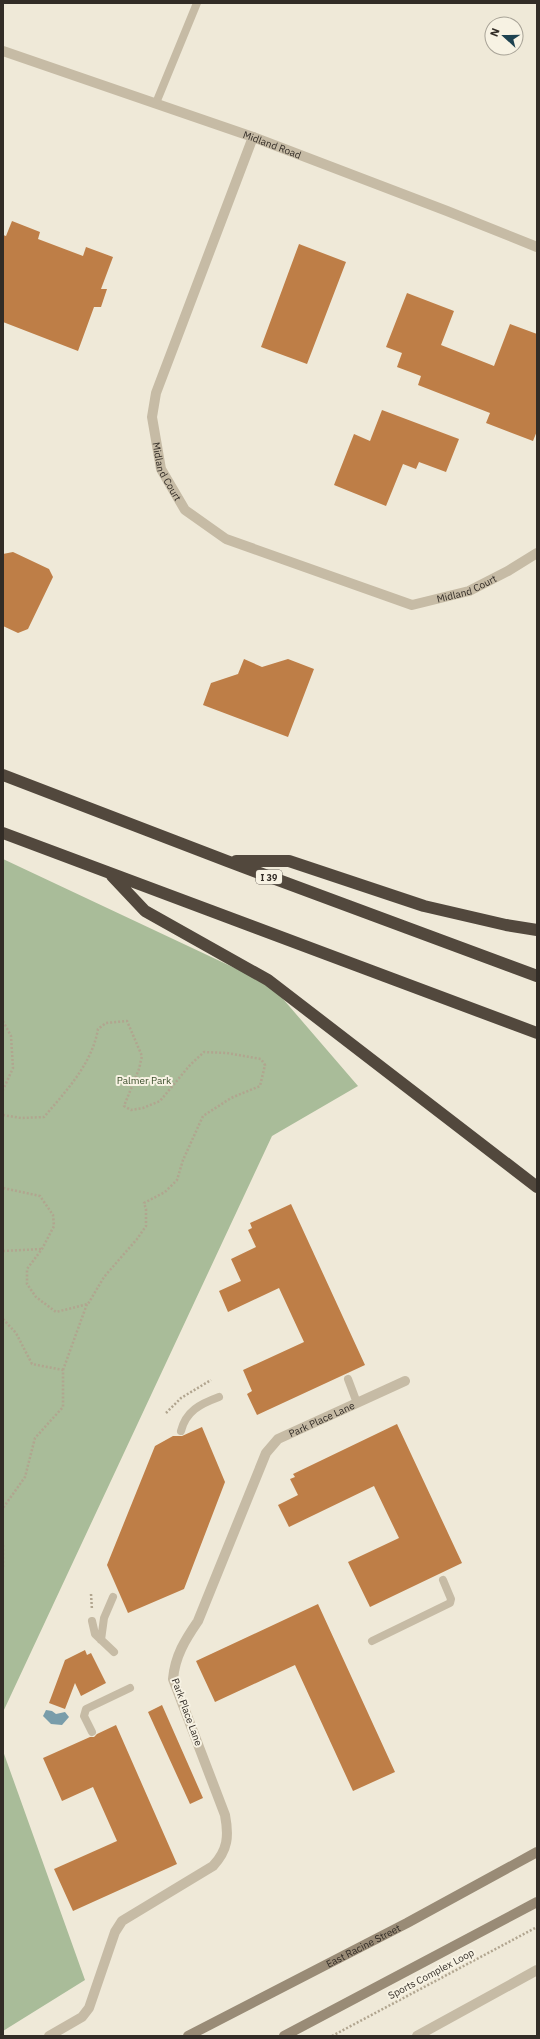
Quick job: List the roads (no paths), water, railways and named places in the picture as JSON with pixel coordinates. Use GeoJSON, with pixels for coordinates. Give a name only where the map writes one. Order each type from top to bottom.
{"type":"FeatureCollection","features":[{"type":"Feature","properties":{"kind":"highway","name":"I 39"},"geometry":{"type":"LineString","coordinates":[[3,775],[227,861],[537,976]]}},
{"type":"Feature","properties":{"kind":"highway"},"geometry":{"type":"LineString","coordinates":[[3,833],[537,1033]]}},
{"type":"Feature","properties":{"kind":"highway"},"geometry":{"type":"LineString","coordinates":[[227,861],[289,861],[424,906],[506,925],[537,930]]}},
{"type":"Feature","properties":{"kind":"highway"},"geometry":{"type":"LineString","coordinates":[[110,874],[146,911],[268,980],[537,1187]]}},
{"type":"Feature","properties":{"kind":"main road","name":"East Racine Street"},"geometry":{"type":"LineString","coordinates":[[188,2036],[407,1923],[537,1852]]}},
{"type":"Feature","properties":{"kind":"main road"},"geometry":{"type":"LineString","coordinates":[[284,2036],[339,2005],[537,1902]]}},
{"type":"Feature","properties":{"kind":"street","name":"Midland Road"},"geometry":{"type":"LineString","coordinates":[[3,51],[254,137],[448,211],[537,247]]}},
{"type":"Feature","properties":{"kind":"street","name":"Midland Court"},"geometry":{"type":"LineString","coordinates":[[254,137],[156,393],[152,417],[161,469],[185,510],[226,539],[412,605],[469,591],[508,571],[537,553]]}},
{"type":"Feature","properties":{"kind":"street","name":"Park Place Lane"},"geometry":{"type":"LineString","coordinates":[[49,2036],[82,2017],[90,2008],[115,1932],[122,1921],[199,1876],[213,1866],[221,1858],[227,1846],[228,1830],[225,1815],[173,1679],[174,1666],[184,1642],[198,1621],[266,1453],[278,1439],[405,1382]]}},
{"type":"Feature","properties":{"kind":"street"},"geometry":{"type":"LineString","coordinates":[[422,2035],[537,1970]]}},
{"type":"Feature","properties":{"kind":"lane"},"geometry":{"type":"LineString","coordinates":[[156,103],[196,3]]}},
{"type":"Feature","properties":{"kind":"lane"},"geometry":{"type":"LineString","coordinates":[[348,1379],[357,1403]]}},
{"type":"Feature","properties":{"kind":"lane"},"geometry":{"type":"LineString","coordinates":[[180,1431],[187,1416],[195,1408],[219,1397]]}},
{"type":"Feature","properties":{"kind":"lane"},"geometry":{"type":"LineString","coordinates":[[372,1641],[450,1603],[451,1600],[443,1580]]}},
{"type":"Feature","properties":{"kind":"lane"},"geometry":{"type":"LineString","coordinates":[[101,1640],[104,1618],[113,1597]]}},
{"type":"Feature","properties":{"kind":"lane"},"geometry":{"type":"LineString","coordinates":[[92,1620],[95,1634],[114,1652]]}},
{"type":"Feature","properties":{"kind":"lane"},"geometry":{"type":"LineString","coordinates":[[92,1732],[84,1716],[86,1709],[130,1688]]}},
{"type":"Feature","properties":{"kind":"water"},"geometry":{"type":"Polygon","coordinates":[[[46,1710],[52,1711],[56,1714],[65,1712],[69,1717],[62,1725],[51,1724],[43,1716],[46,1710]]]}},
{"type":"Feature","properties":{"kind":"park label","name":"Palmer Park"},"geometry":{"type":"Point","coordinates":[144,1080]}}]}
